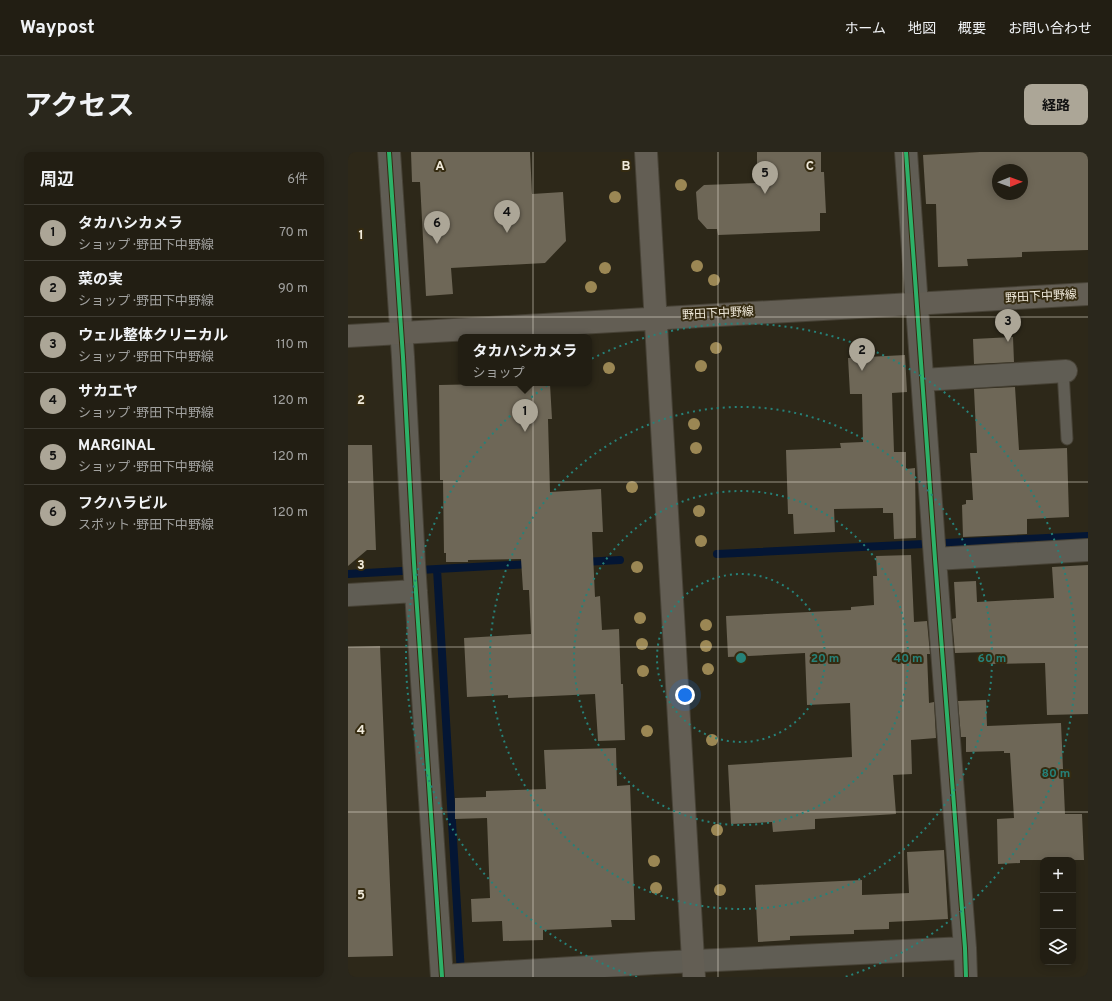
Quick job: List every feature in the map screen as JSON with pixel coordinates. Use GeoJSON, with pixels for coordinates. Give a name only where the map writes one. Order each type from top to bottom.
{"type":"FeatureCollection","features":[{"type":"Feature","properties":{"kind":"street"},"geometry":{"type":"LineString","coordinates":[[389,152],[415,577],[452,976],[694,969],[965,948]]}},
{"type":"Feature","properties":{"kind":"street"},"geometry":{"type":"LineString","coordinates":[[646,152],[694,969]]}},
{"type":"Feature","properties":{"kind":"street"},"geometry":{"type":"LineString","coordinates":[[906,152],[966,977]]}},
{"type":"Feature","properties":{"kind":"street","name":"野田下中野線"},"geometry":{"type":"LineString","coordinates":[[348,336],[1088,294]]}},
{"type":"Feature","properties":{"kind":"street"},"geometry":{"type":"LineString","coordinates":[[923,380],[1065,371]]}},
{"type":"Feature","properties":{"kind":"street"},"geometry":{"type":"LineString","coordinates":[[934,548],[1088,550]]}},
{"type":"Feature","properties":{"kind":"street"},"geometry":{"type":"LineString","coordinates":[[348,595],[415,577]]}},
{"type":"Feature","properties":{"kind":"lane"},"geometry":{"type":"LineString","coordinates":[[1065,371],[1067,439]]}},
{"type":"Feature","properties":{"kind":"building"},"geometry":{"type":"Polygon","coordinates":[[[411,152],[530,152],[532,194],[563,192],[566,241],[545,263],[451,268],[453,294],[426,296],[420,182],[412,182],[411,152]]]}},
{"type":"Feature","properties":{"kind":"building"},"geometry":{"type":"Polygon","coordinates":[[[757,152],[821,152],[821,172],[824,172],[826,213],[820,213],[820,231],[718,235],[717,229],[707,229],[698,219],[696,192],[704,185],[757,183],[757,152]]]}},
{"type":"Feature","properties":{"kind":"building"},"geometry":{"type":"Polygon","coordinates":[[[980,152],[1088,152],[1088,250],[1022,252],[1022,257],[967,259],[968,266],[938,267],[936,204],[926,204],[923,155],[980,152]]]}},
{"type":"Feature","properties":{"kind":"building"},"geometry":{"type":"Polygon","coordinates":[[[1013,337],[1014,362],[974,364],[973,339],[1013,337]]]}},
{"type":"Feature","properties":{"kind":"building"},"geometry":{"type":"Polygon","coordinates":[[[905,355],[907,392],[892,393],[894,452],[906,452],[906,469],[915,468],[916,538],[894,539],[893,513],[883,513],[883,508],[834,509],[835,532],[794,534],[793,514],[788,514],[786,450],[841,448],[840,443],[863,442],[862,394],[850,394],[848,358],[905,355]]]}},
{"type":"Feature","properties":{"kind":"building"},"geometry":{"type":"Polygon","coordinates":[[[439,385],[550,386],[552,419],[548,419],[550,492],[601,489],[603,532],[592,532],[595,597],[600,596],[602,630],[619,629],[625,740],[598,741],[595,694],[508,698],[508,695],[467,697],[464,638],[531,634],[529,590],[523,590],[521,559],[446,562],[446,553],[444,553],[443,480],[440,480],[439,385]]]}},
{"type":"Feature","properties":{"kind":"building"},"geometry":{"type":"Polygon","coordinates":[[[1015,387],[1019,450],[1067,448],[1069,517],[1027,519],[1027,534],[963,537],[962,505],[966,504],[966,500],[973,500],[970,453],[977,453],[974,389],[1015,387]]]}},
{"type":"Feature","properties":{"kind":"building"},"geometry":{"type":"Polygon","coordinates":[[[348,445],[372,445],[376,550],[367,550],[348,566],[348,445]]]}},
{"type":"Feature","properties":{"kind":"building"},"geometry":{"type":"Polygon","coordinates":[[[911,555],[914,622],[927,621],[930,654],[927,654],[929,703],[934,702],[936,738],[911,740],[912,774],[893,775],[896,814],[815,819],[815,829],[773,832],[772,822],[731,824],[728,765],[852,757],[850,703],[807,705],[805,653],[728,657],[726,616],[851,610],[851,607],[874,605],[873,576],[877,576],[876,556],[911,555]]]}},
{"type":"Feature","properties":{"kind":"building"},"geometry":{"type":"Polygon","coordinates":[[[1088,565],[1088,714],[1047,715],[1045,663],[989,664],[989,652],[955,653],[952,619],[956,618],[954,582],[976,581],[977,602],[1054,598],[1052,567],[1088,565]]]}},
{"type":"Feature","properties":{"kind":"building"},"geometry":{"type":"Polygon","coordinates":[[[380,646],[393,956],[348,957],[348,647],[380,646]]]}},
{"type":"Feature","properties":{"kind":"building"},"geometry":{"type":"Polygon","coordinates":[[[986,700],[987,726],[1061,723],[1065,814],[1082,814],[1084,860],[1076,860],[1076,857],[1040,857],[1040,860],[1020,860],[1020,863],[998,864],[997,819],[1014,818],[1010,753],[1004,753],[1004,751],[966,752],[966,737],[961,737],[958,701],[986,700]]]}},
{"type":"Feature","properties":{"kind":"building"},"geometry":{"type":"Polygon","coordinates":[[[616,748],[617,786],[630,785],[635,920],[611,920],[612,927],[543,930],[543,940],[503,941],[502,921],[472,922],[471,899],[490,898],[487,818],[455,819],[455,798],[486,797],[486,791],[546,789],[544,750],[616,748]]]}},
{"type":"Feature","properties":{"kind":"building"},"geometry":{"type":"Polygon","coordinates":[[[944,850],[948,919],[889,922],[889,929],[854,930],[854,934],[790,936],[790,940],[758,942],[755,885],[862,880],[862,895],[909,893],[907,852],[944,850]]]}},
{"type":"Feature","properties":{"kind":"waterway"},"geometry":{"type":"LineString","coordinates":[[717,554],[1088,536]]}},
{"type":"Feature","properties":{"kind":"waterway"},"geometry":{"type":"LineString","coordinates":[[583,562],[620,560]]}},
{"type":"Feature","properties":{"kind":"waterway"},"geometry":{"type":"LineString","coordinates":[[437,569],[531,564]]}},
{"type":"Feature","properties":{"kind":"waterway"},"geometry":{"type":"LineString","coordinates":[[348,574],[437,569],[461,974]]}},
{"type":"Feature","properties":{"kind":"cycle path"},"geometry":{"type":"LineString","coordinates":[[389,152],[403,357],[414,563],[442,977]]}},
{"type":"Feature","properties":{"kind":"cycle path"},"geometry":{"type":"LineString","coordinates":[[906,152],[966,977]]}},
{"type":"Feature","properties":{"kind":"place","name":"MARGINAL"},"geometry":{"type":"Point","coordinates":[765,194]}},
{"type":"Feature","properties":{"kind":"place","name":"サカエヤ"},"geometry":{"type":"Point","coordinates":[507,233]}},
{"type":"Feature","properties":{"kind":"place","name":"フクハラビル"},"geometry":{"type":"Point","coordinates":[437,244]}},
{"type":"Feature","properties":{"kind":"place","name":"ウェル整体クリニカル"},"geometry":{"type":"Point","coordinates":[1008,342]}},
{"type":"Feature","properties":{"kind":"place","name":"菜の実"},"geometry":{"type":"Point","coordinates":[862,371]}},
{"type":"Feature","properties":{"kind":"place","name":"タカハシカメラ"},"geometry":{"type":"Point","coordinates":[525,432]}}]}
